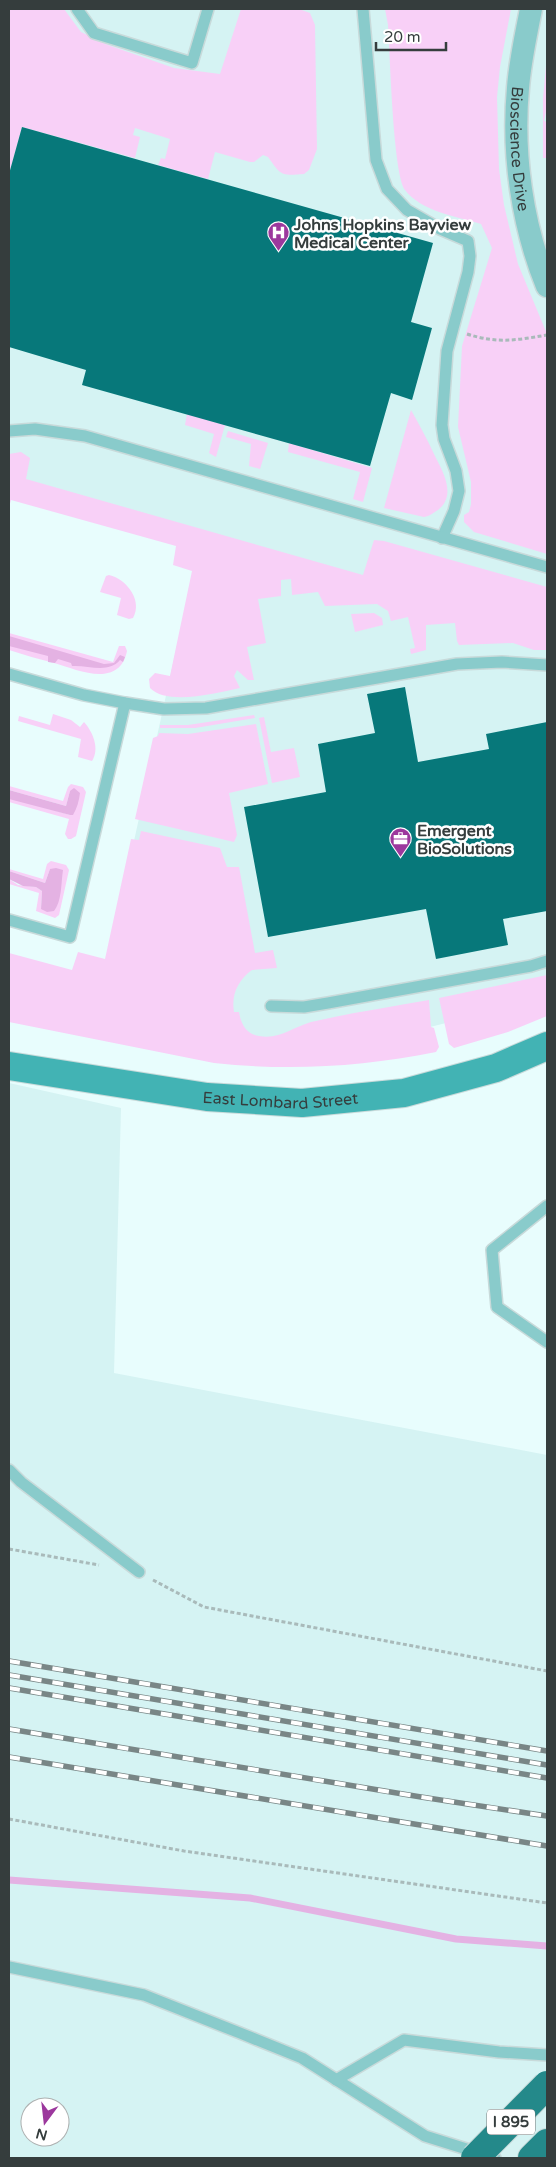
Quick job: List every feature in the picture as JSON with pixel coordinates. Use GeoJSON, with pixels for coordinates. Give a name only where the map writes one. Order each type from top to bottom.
{"type":"FeatureCollection","features":[{"type":"Feature","properties":{"kind":"highway","name":"I 895"},"geometry":{"type":"LineString","coordinates":[[475,2158],[547,2085]]}},
{"type":"Feature","properties":{"kind":"highway","name":"I 895"},"geometry":{"type":"LineString","coordinates":[[532,2158],[547,2143]]}},
{"type":"Feature","properties":{"kind":"highway"},"geometry":{"type":"LineString","coordinates":[[541,2158],[547,2151]]}},
{"type":"Feature","properties":{"kind":"main road","name":"East Lombard Street"},"geometry":{"type":"LineString","coordinates":[[9,1066],[207,1097],[302,1103],[404,1093],[496,1068],[547,1046]]}},
{"type":"Feature","properties":{"kind":"street","name":"Bioscience Drive"},"geometry":{"type":"LineString","coordinates":[[531,9],[518,88],[518,143],[522,193],[527,220],[547,286]]}},
{"type":"Feature","properties":{"kind":"lane"},"geometry":{"type":"LineString","coordinates":[[77,9],[94,33],[192,63],[208,9]]}},
{"type":"Feature","properties":{"kind":"lane"},"geometry":{"type":"LineString","coordinates":[[363,9],[376,160],[387,189],[407,210],[440,229],[468,241],[470,256],[468,272],[447,351],[442,425],[444,439],[456,471],[459,491],[454,511],[442,538]]}},
{"type":"Feature","properties":{"kind":"lane"},"geometry":{"type":"LineString","coordinates":[[9,431],[35,430],[85,436],[547,567]]}},
{"type":"Feature","properties":{"kind":"lane"},"geometry":{"type":"LineString","coordinates":[[9,674],[84,695],[164,709],[206,708],[457,664],[502,662],[547,664]]}},
{"type":"Feature","properties":{"kind":"lane"},"geometry":{"type":"LineString","coordinates":[[9,920],[70,937],[124,703]]}},
{"type":"Feature","properties":{"kind":"lane"},"geometry":{"type":"LineString","coordinates":[[271,1006],[304,1007],[470,978],[547,961]]}},
{"type":"Feature","properties":{"kind":"lane"},"geometry":{"type":"LineString","coordinates":[[547,1206],[492,1250],[496,1307],[547,1342]]}},
{"type":"Feature","properties":{"kind":"lane"},"geometry":{"type":"LineString","coordinates":[[9,1470],[21,1482],[138,1572]]}},
{"type":"Feature","properties":{"kind":"lane"},"geometry":{"type":"LineString","coordinates":[[9,1967],[144,1996],[302,2058],[425,2136],[495,2158]]}},
{"type":"Feature","properties":{"kind":"lane"},"geometry":{"type":"LineString","coordinates":[[336,2080],[404,2040],[499,2052],[547,2055]]}},
{"type":"Feature","properties":{"kind":"path"},"geometry":{"type":"LineString","coordinates":[[452,331],[491,341],[532,339],[547,334]]}},
{"type":"Feature","properties":{"kind":"path"},"geometry":{"type":"LineString","coordinates":[[9,1549],[102,1565]]}},
{"type":"Feature","properties":{"kind":"path"},"geometry":{"type":"LineString","coordinates":[[138,1572],[204,1607],[547,1671]]}},
{"type":"Feature","properties":{"kind":"path"},"geometry":{"type":"LineString","coordinates":[[9,1819],[184,1851],[547,1903]]}},
{"type":"Feature","properties":{"kind":"shaded area","name":"Johns Hopkins Bayview Medical Center"},"geometry":{"type":"Polygon","coordinates":[[[9,9],[547,9],[547,989],[482,1014],[406,1033],[241,1040],[132,850],[198,550],[9,495],[9,9]]]}},
{"type":"Feature","properties":{"kind":"shaded area"},"geometry":{"type":"Polygon","coordinates":[[[9,9],[64,9],[81,32],[108,45],[174,68],[220,74],[241,9],[299,9],[310,13],[315,25],[317,149],[309,170],[304,174],[290,175],[279,171],[268,157],[263,155],[254,162],[250,162],[215,152],[208,179],[158,165],[161,158],[165,159],[170,139],[135,128],[133,135],[140,137],[135,158],[22,127],[9,174],[9,9]]]}},
{"type":"Feature","properties":{"kind":"shaded area"},"geometry":{"type":"Polygon","coordinates":[[[385,9],[511,9],[500,67],[497,97],[499,169],[504,205],[518,264],[547,334],[547,554],[474,532],[464,522],[464,515],[469,512],[471,504],[471,482],[458,427],[462,346],[492,248],[481,224],[450,216],[430,208],[412,197],[405,190],[401,179],[395,138],[388,25],[385,9]]]}},
{"type":"Feature","properties":{"kind":"shaded area"},"geometry":{"type":"Polygon","coordinates":[[[547,55],[547,107],[544,121],[547,122],[547,158],[543,158],[543,98],[547,55]]]}},
{"type":"Feature","properties":{"kind":"shaded area"},"geometry":{"type":"Polygon","coordinates":[[[411,410],[441,468],[447,490],[444,504],[438,510],[424,517],[384,508],[411,410]]]}},
{"type":"Feature","properties":{"kind":"shaded area"},"geometry":{"type":"Polygon","coordinates":[[[187,414],[225,425],[216,457],[209,453],[214,434],[185,425],[187,414]]]}},
{"type":"Feature","properties":{"kind":"shaded area"},"geometry":{"type":"Polygon","coordinates":[[[228,431],[268,443],[260,469],[249,466],[251,444],[226,437],[228,431]]]}},
{"type":"Feature","properties":{"kind":"shaded area"},"geometry":{"type":"Polygon","coordinates":[[[289,443],[372,468],[363,502],[353,499],[360,472],[288,452],[289,443]]]}},
{"type":"Feature","properties":{"kind":"shaded area"},"geometry":{"type":"Polygon","coordinates":[[[21,452],[30,458],[26,479],[363,575],[374,540],[384,541],[547,587],[547,650],[534,650],[513,643],[459,645],[455,623],[426,625],[426,650],[411,654],[410,649],[415,648],[408,617],[391,621],[388,611],[377,604],[325,606],[318,592],[292,595],[291,579],[281,580],[281,596],[258,599],[266,643],[247,647],[254,680],[248,680],[237,670],[234,676],[240,688],[193,697],[168,696],[158,693],[150,688],[149,679],[155,673],[170,676],[192,571],[173,565],[176,546],[11,500],[9,507],[9,454],[21,452]]]}},
{"type":"Feature","properties":{"kind":"shaded area"},"geometry":{"type":"Polygon","coordinates":[[[109,575],[122,581],[132,592],[136,605],[133,618],[129,619],[117,615],[121,598],[100,592],[106,576],[109,575]]]}},
{"type":"Feature","properties":{"kind":"shaded area"},"geometry":{"type":"Polygon","coordinates":[[[374,613],[382,618],[383,625],[355,632],[351,614],[374,613]]]}},
{"type":"Feature","properties":{"kind":"shaded area"},"geometry":{"type":"Polygon","coordinates":[[[9,633],[113,662],[119,646],[125,646],[127,651],[123,663],[116,670],[97,674],[9,650],[9,633]]]}},
{"type":"Feature","properties":{"kind":"shaded area"},"geometry":{"type":"Polygon","coordinates":[[[9,636],[104,664],[114,663],[120,655],[125,657],[123,662],[120,660],[110,667],[104,668],[72,666],[71,663],[58,659],[55,663],[48,662],[48,656],[9,646],[9,636]]]}},
{"type":"Feature","properties":{"kind":"shaded area"},"geometry":{"type":"Polygon","coordinates":[[[53,714],[71,720],[80,727],[84,722],[94,741],[95,751],[92,761],[78,757],[81,739],[18,721],[19,716],[50,725],[53,714]]]}},
{"type":"Feature","properties":{"kind":"shaded area"},"geometry":{"type":"Polygon","coordinates":[[[254,715],[255,718],[195,728],[160,728],[160,725],[188,725],[254,715]]]}},
{"type":"Feature","properties":{"kind":"shaded area"},"geometry":{"type":"Polygon","coordinates":[[[264,717],[271,752],[294,748],[300,777],[272,783],[259,718],[264,717]]]}},
{"type":"Feature","properties":{"kind":"shaded area"},"geometry":{"type":"Polygon","coordinates":[[[256,724],[268,784],[229,793],[237,835],[234,842],[135,819],[153,738],[158,736],[159,733],[188,734],[256,724]]]}},
{"type":"Feature","properties":{"kind":"shaded area"},"geometry":{"type":"Polygon","coordinates":[[[71,784],[83,787],[86,792],[76,836],[71,839],[68,839],[65,834],[69,819],[9,802],[9,799],[16,799],[70,815],[70,791],[66,806],[9,790],[9,786],[63,801],[71,784]]]}},
{"type":"Feature","properties":{"kind":"shaded area"},"geometry":{"type":"Polygon","coordinates":[[[74,788],[80,793],[73,815],[9,799],[9,790],[66,806],[70,791],[74,788]]]}},
{"type":"Feature","properties":{"kind":"shaded area"},"geometry":{"type":"Polygon","coordinates":[[[141,831],[220,848],[227,867],[239,867],[255,953],[273,950],[277,968],[252,970],[239,983],[235,994],[234,1012],[239,1012],[241,1021],[247,1031],[259,1036],[273,1036],[311,1022],[429,1000],[431,1027],[434,1028],[439,1047],[436,1052],[353,1064],[270,1067],[214,1063],[9,1022],[9,953],[72,970],[78,952],[105,959],[131,839],[139,840],[141,831]]]}},
{"type":"Feature","properties":{"kind":"shaded area"},"geometry":{"type":"Polygon","coordinates":[[[51,861],[66,865],[69,870],[59,915],[55,918],[36,911],[39,893],[9,884],[9,879],[18,885],[36,887],[42,891],[41,909],[56,908],[62,877],[50,869],[45,883],[9,871],[9,869],[43,879],[47,864],[51,861]]]}},
{"type":"Feature","properties":{"kind":"shaded area"},"geometry":{"type":"Polygon","coordinates":[[[50,869],[63,870],[60,897],[54,911],[47,912],[41,909],[42,891],[36,887],[23,886],[9,879],[9,871],[45,883],[50,869]]]}},
{"type":"Feature","properties":{"kind":"shaded area"},"geometry":{"type":"Polygon","coordinates":[[[547,975],[547,1016],[508,1032],[454,1048],[449,1044],[439,998],[547,975]]]}},
{"type":"Feature","properties":{"kind":"shaded area"},"geometry":{"type":"Polygon","coordinates":[[[9,1083],[121,1108],[114,1373],[547,1455],[547,2158],[9,2158],[9,1083]]]}},
{"type":"Feature","properties":{"kind":"building"},"geometry":{"type":"Polygon","coordinates":[[[22,127],[433,243],[411,322],[432,328],[412,400],[391,393],[370,466],[82,385],[86,370],[9,347],[9,174],[22,127]]]}},
{"type":"Feature","properties":{"kind":"building","name":"Emergent BioSolutions"},"geometry":{"type":"Polygon","coordinates":[[[405,687],[418,762],[489,749],[486,734],[547,722],[547,911],[503,919],[508,945],[436,959],[426,909],[268,937],[244,807],[326,792],[318,744],[375,733],[367,694],[405,687]]]}},
{"type":"Feature","properties":{"kind":"waterway"},"geometry":{"type":"LineString","coordinates":[[9,1880],[250,1898],[456,1939],[547,1946]]}},
{"type":"Feature","properties":{"kind":"railway"},"geometry":{"type":"LineString","coordinates":[[9,1661],[547,1751]]}},
{"type":"Feature","properties":{"kind":"railway"},"geometry":{"type":"LineString","coordinates":[[9,1675],[547,1765]]}},
{"type":"Feature","properties":{"kind":"railway"},"geometry":{"type":"LineString","coordinates":[[9,1688],[547,1778]]}},
{"type":"Feature","properties":{"kind":"railway"},"geometry":{"type":"LineString","coordinates":[[9,1729],[547,1816]]}},
{"type":"Feature","properties":{"kind":"railway"},"geometry":{"type":"LineString","coordinates":[[9,1757],[547,1846]]}},
{"type":"Feature","properties":{"kind":"place","name":"Johns Hopkins Bayview Medical Center"},"geometry":{"type":"Point","coordinates":[278,252]}},
{"type":"Feature","properties":{"kind":"place","name":"Emergent BioSolutions"},"geometry":{"type":"Point","coordinates":[401,858]}}]}
